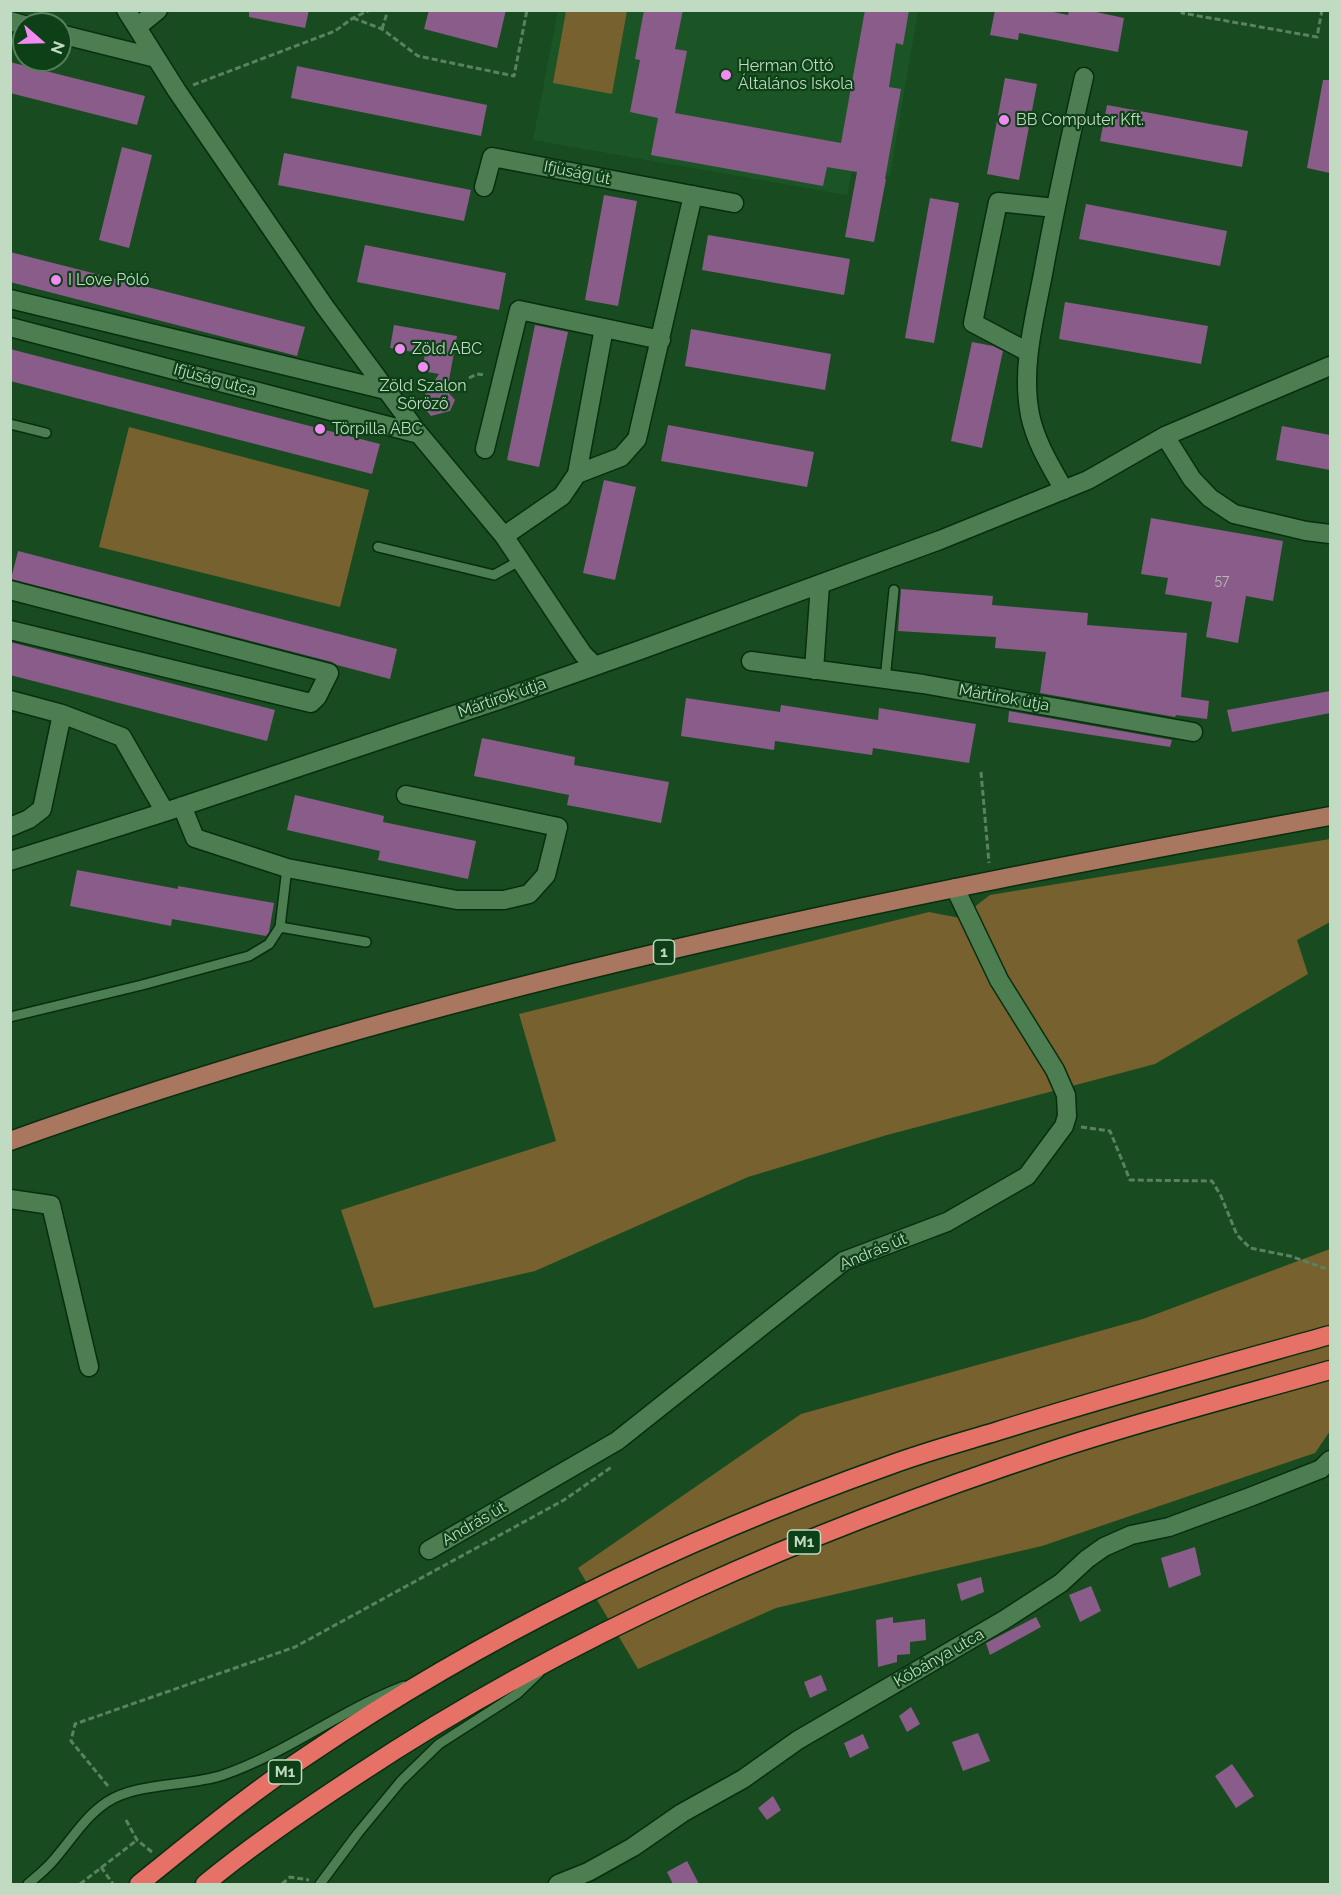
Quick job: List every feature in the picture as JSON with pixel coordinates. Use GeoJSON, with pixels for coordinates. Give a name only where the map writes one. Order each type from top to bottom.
{"type":"FeatureCollection","features":[{"type":"Feature","properties":{"kind":"highway","name":"M1"},"geometry":{"type":"LineString","coordinates":[[139,1884],[192,1841],[306,1756],[440,1672],[531,1620],[642,1566],[763,1514],[892,1464],[1119,1393],[1330,1335]]}},
{"type":"Feature","properties":{"kind":"highway","name":"M1"},"geometry":{"type":"LineString","coordinates":[[205,1884],[237,1858],[305,1810],[417,1735],[561,1653],[684,1593],[787,1549],[927,1494],[1054,1450],[1146,1421],[1330,1370]]}},
{"type":"Feature","properties":{"kind":"main road","name":"1"},"geometry":{"type":"LineString","coordinates":[[10,1141],[246,1062],[509,989],[692,945],[955,888],[1330,816]]}},
{"type":"Feature","properties":{"kind":"street"},"geometry":{"type":"LineString","coordinates":[[126,10],[177,91],[325,307],[419,434],[504,536],[583,654],[594,666]]}},
{"type":"Feature","properties":{"kind":"street"},"geometry":{"type":"LineString","coordinates":[[137,27],[158,10]]}},
{"type":"Feature","properties":{"kind":"street"},"geometry":{"type":"LineString","coordinates":[[72,37],[156,58]]}},
{"type":"Feature","properties":{"kind":"street"},"geometry":{"type":"LineString","coordinates":[[1064,490],[1038,444],[1030,414],[1027,382],[1028,352],[1083,77]]}},
{"type":"Feature","properties":{"kind":"street","name":"Ifjúság út"},"geometry":{"type":"LineString","coordinates":[[484,187],[492,157],[734,203]]}},
{"type":"Feature","properties":{"kind":"street"},"geometry":{"type":"LineString","coordinates":[[577,474],[621,457],[638,439],[693,195]]}},
{"type":"Feature","properties":{"kind":"street"},"geometry":{"type":"LineString","coordinates":[[1028,352],[973,323],[998,202],[1055,208]]}},
{"type":"Feature","properties":{"kind":"street","name":"Ifjúság utca"},"geometry":{"type":"LineString","coordinates":[[10,299],[386,390]]}},
{"type":"Feature","properties":{"kind":"street"},"geometry":{"type":"LineString","coordinates":[[484,449],[519,310],[661,340]]}},
{"type":"Feature","properties":{"kind":"street","name":"Ifjúság utca"},"geometry":{"type":"LineString","coordinates":[[10,327],[419,434]]}},
{"type":"Feature","properties":{"kind":"street"},"geometry":{"type":"LineString","coordinates":[[504,536],[562,496],[577,474],[604,328]]}},
{"type":"Feature","properties":{"kind":"street","name":"Mártírok útja"},"geometry":{"type":"LineString","coordinates":[[10,861],[165,812],[594,666],[939,540],[1088,480],[1165,436],[1330,366]]}},
{"type":"Feature","properties":{"kind":"street"},"geometry":{"type":"LineString","coordinates":[[1165,436],[1192,478],[1210,498],[1234,514],[1306,531],[1330,534]]}},
{"type":"Feature","properties":{"kind":"street"},"geometry":{"type":"LineString","coordinates":[[814,670],[820,584]]}},
{"type":"Feature","properties":{"kind":"street"},"geometry":{"type":"LineString","coordinates":[[10,590],[329,673],[317,697],[311,703],[10,630]]}},
{"type":"Feature","properties":{"kind":"street","name":"Mártírok útja"},"geometry":{"type":"LineString","coordinates":[[751,661],[885,680],[1193,732]]}},
{"type":"Feature","properties":{"kind":"street"},"geometry":{"type":"LineString","coordinates":[[10,700],[62,714],[122,737],[165,812]]}},
{"type":"Feature","properties":{"kind":"street"},"geometry":{"type":"LineString","coordinates":[[10,827],[29,819],[42,809],[62,714]]}},
{"type":"Feature","properties":{"kind":"street"},"geometry":{"type":"LineString","coordinates":[[182,806],[195,838],[286,868],[457,900],[504,900],[529,894],[546,875],[558,827],[406,795]]}},
{"type":"Feature","properties":{"kind":"street"},"geometry":{"type":"LineString","coordinates":[[955,888],[999,980],[1055,1070],[1066,1095],[1067,1116],[1064,1126]]}},
{"type":"Feature","properties":{"kind":"street","name":"András út"},"geometry":{"type":"LineString","coordinates":[[429,1550],[617,1441],[844,1261],[947,1222],[1028,1176],[1064,1126]]}},
{"type":"Feature","properties":{"kind":"street"},"geometry":{"type":"LineString","coordinates":[[10,1199],[51,1205],[89,1367]]}},
{"type":"Feature","properties":{"kind":"street","name":"Kőbánya utca"},"geometry":{"type":"LineString","coordinates":[[558,1884],[588,1872],[633,1847],[682,1813],[743,1779],[798,1740],[1004,1620],[1061,1583],[1087,1558],[1104,1547],[1131,1535],[1169,1527],[1260,1493],[1321,1469],[1330,1460]]}},
{"type":"Feature","properties":{"kind":"lane"},"geometry":{"type":"LineString","coordinates":[[10,424],[46,433]]}},
{"type":"Feature","properties":{"kind":"lane"},"geometry":{"type":"LineString","coordinates":[[378,547],[494,575],[521,560]]}},
{"type":"Feature","properties":{"kind":"lane"},"geometry":{"type":"LineString","coordinates":[[885,680],[894,590]]}},
{"type":"Feature","properties":{"kind":"lane"},"geometry":{"type":"LineString","coordinates":[[10,1017],[249,956],[269,944],[280,927],[286,868]]}},
{"type":"Feature","properties":{"kind":"lane"},"geometry":{"type":"LineString","coordinates":[[280,927],[366,942]]}},
{"type":"Feature","properties":{"kind":"lane"},"geometry":{"type":"LineString","coordinates":[[317,1883],[401,1781],[439,1744],[517,1694],[561,1653]]}},
{"type":"Feature","properties":{"kind":"lane"},"geometry":{"type":"LineString","coordinates":[[28,1884],[51,1863],[94,1811],[110,1800],[153,1786],[177,1785],[222,1775],[292,1745],[379,1696],[440,1672]]}},
{"type":"Feature","properties":{"kind":"path"},"geometry":{"type":"LineString","coordinates":[[177,91],[335,31],[353,18],[370,10]]}},
{"type":"Feature","properties":{"kind":"path"},"geometry":{"type":"LineString","coordinates":[[382,29],[388,10]]}},
{"type":"Feature","properties":{"kind":"path"},"geometry":{"type":"LineString","coordinates":[[353,18],[382,29],[418,56],[514,76],[527,10]]}},
{"type":"Feature","properties":{"kind":"path"},"geometry":{"type":"LineString","coordinates":[[1182,10],[1182,13],[1317,37],[1322,10]]}},
{"type":"Feature","properties":{"kind":"path"},"geometry":{"type":"LineString","coordinates":[[981,772],[990,881]]}},
{"type":"Feature","properties":{"kind":"path"},"geometry":{"type":"LineString","coordinates":[[1064,1126],[1110,1131],[1130,1180],[1212,1181],[1238,1235],[1250,1248],[1290,1256],[1330,1270]]}},
{"type":"Feature","properties":{"kind":"path"},"geometry":{"type":"LineString","coordinates":[[108,1786],[71,1741],[75,1724],[296,1647],[564,1500],[615,1464],[617,1441]]}},
{"type":"Feature","properties":{"kind":"path"},"geometry":{"type":"LineString","coordinates":[[126,1820],[137,1840],[152,1852]]}},
{"type":"Feature","properties":{"kind":"path"},"geometry":{"type":"LineString","coordinates":[[80,1884],[137,1840]]}},
{"type":"Feature","properties":{"kind":"path"},"geometry":{"type":"LineString","coordinates":[[101,1867],[113,1884]]}},
{"type":"Feature","properties":{"kind":"path"},"geometry":{"type":"LineString","coordinates":[[282,1884],[290,1877],[317,1883]]}},
{"type":"Feature","properties":{"kind":"shaded area","name":"Herman Ottó Általános Iskola"},"geometry":{"type":"Polygon","coordinates":[[[558,11],[918,11],[890,176],[852,171],[847,195],[533,140],[558,11]]]}},
{"type":"Feature","properties":{"kind":"shaded area"},"geometry":{"type":"Polygon","coordinates":[[[566,11],[627,11],[612,94],[553,83],[566,11]]]}},
{"type":"Feature","properties":{"kind":"shaded area"},"geometry":{"type":"Polygon","coordinates":[[[129,427],[369,490],[340,607],[99,547],[129,427]]]}},
{"type":"Feature","properties":{"kind":"shaded area"},"geometry":{"type":"Polygon","coordinates":[[[1330,839],[1330,922],[1297,940],[1308,974],[1155,1064],[887,1135],[748,1177],[535,1271],[374,1308],[341,1210],[556,1141],[519,1014],[929,912],[960,918],[990,895],[1330,839]]]}},
{"type":"Feature","properties":{"kind":"shaded area"},"geometry":{"type":"Polygon","coordinates":[[[1330,1249],[1330,1431],[1315,1453],[1042,1546],[776,1608],[638,1669],[578,1568],[801,1414],[1143,1319],[1330,1249]]]}},
{"type":"Feature","properties":{"kind":"building"},"geometry":{"type":"Polygon","coordinates":[[[249,10],[309,10],[305,28],[249,17],[249,10]]]}},
{"type":"Feature","properties":{"kind":"building"},"geometry":{"type":"Polygon","coordinates":[[[429,10],[506,10],[497,48],[424,29],[429,10]]]}},
{"type":"Feature","properties":{"kind":"building"},"geometry":{"type":"Polygon","coordinates":[[[644,10],[683,10],[675,49],[687,51],[675,113],[841,143],[865,10],[909,10],[903,45],[896,43],[889,87],[901,89],[874,242],[845,237],[857,172],[827,167],[823,186],[651,155],[658,118],[630,112],[640,60],[635,59],[644,10]]]}},
{"type":"Feature","properties":{"kind":"building"},"geometry":{"type":"Polygon","coordinates":[[[995,10],[1044,10],[1068,15],[1069,10],[1087,10],[1124,18],[1118,52],[1019,33],[1018,40],[990,35],[995,10]]]}},
{"type":"Feature","properties":{"kind":"building"},"geometry":{"type":"Polygon","coordinates":[[[10,62],[12,63],[12,72],[50,72],[145,96],[137,125],[10,93],[10,62]]]}},
{"type":"Feature","properties":{"kind":"building"},"geometry":{"type":"Polygon","coordinates":[[[297,66],[487,105],[481,136],[291,98],[297,66]]]}},
{"type":"Feature","properties":{"kind":"building"},"geometry":{"type":"Polygon","coordinates":[[[1005,78],[1037,84],[1019,180],[987,174],[1005,78]]]}},
{"type":"Feature","properties":{"kind":"building"},"geometry":{"type":"Polygon","coordinates":[[[1323,80],[1330,80],[1330,173],[1307,168],[1323,80]]]}},
{"type":"Feature","properties":{"kind":"building"},"geometry":{"type":"Polygon","coordinates":[[[1107,105],[1248,131],[1242,167],[1100,141],[1107,105]]]}},
{"type":"Feature","properties":{"kind":"building"},"geometry":{"type":"Polygon","coordinates":[[[122,147],[152,155],[129,248],[99,240],[122,147]]]}},
{"type":"Feature","properties":{"kind":"building"},"geometry":{"type":"Polygon","coordinates":[[[284,153],[471,190],[464,221],[278,185],[284,153]]]}},
{"type":"Feature","properties":{"kind":"building"},"geometry":{"type":"Polygon","coordinates":[[[604,195],[637,201],[618,306],[585,300],[604,195]]]}},
{"type":"Feature","properties":{"kind":"building"},"geometry":{"type":"Polygon","coordinates":[[[930,198],[959,203],[934,343],[905,338],[930,198]]]}},
{"type":"Feature","properties":{"kind":"building"},"geometry":{"type":"Polygon","coordinates":[[[1086,204],[1227,231],[1220,266],[1079,239],[1086,204]]]}},
{"type":"Feature","properties":{"kind":"building"},"geometry":{"type":"Polygon","coordinates":[[[708,235],[850,259],[844,295],[702,270],[708,235]]]}},
{"type":"Feature","properties":{"kind":"building"},"geometry":{"type":"Polygon","coordinates":[[[365,245],[506,273],[499,310],[357,282],[365,245]]]}},
{"type":"Feature","properties":{"kind":"building"},"geometry":{"type":"Polygon","coordinates":[[[10,252],[305,327],[297,356],[10,282],[10,252]]]}},
{"type":"Feature","properties":{"kind":"building"},"geometry":{"type":"Polygon","coordinates":[[[1065,302],[1208,326],[1201,364],[1059,339],[1065,302]]]}},
{"type":"Feature","properties":{"kind":"building"},"geometry":{"type":"Polygon","coordinates":[[[394,325],[457,336],[447,391],[455,400],[450,411],[431,416],[420,403],[439,374],[422,371],[425,354],[390,348],[394,325]]]}},
{"type":"Feature","properties":{"kind":"building"},"geometry":{"type":"Polygon","coordinates":[[[535,325],[568,332],[539,467],[507,460],[535,325]]]}},
{"type":"Feature","properties":{"kind":"building"},"geometry":{"type":"Polygon","coordinates":[[[691,329],[831,354],[825,390],[685,366],[691,329]]]}},
{"type":"Feature","properties":{"kind":"building"},"geometry":{"type":"Polygon","coordinates":[[[972,342],[993,346],[1003,351],[982,448],[951,441],[972,342]]]}},
{"type":"Feature","properties":{"kind":"building"},"geometry":{"type":"Polygon","coordinates":[[[10,349],[380,444],[372,474],[10,381],[10,349]]]}},
{"type":"Feature","properties":{"kind":"building"},"geometry":{"type":"Polygon","coordinates":[[[668,425],[814,452],[807,487],[661,461],[668,425]]]}},
{"type":"Feature","properties":{"kind":"building"},"geometry":{"type":"Polygon","coordinates":[[[1282,426],[1330,435],[1330,470],[1276,460],[1282,426]]]}},
{"type":"Feature","properties":{"kind":"building"},"geometry":{"type":"Polygon","coordinates":[[[604,480],[636,487],[615,580],[583,573],[604,480]]]}},
{"type":"Feature","properties":{"kind":"building"},"geometry":{"type":"Polygon","coordinates":[[[1151,518],[1283,541],[1273,601],[1246,596],[1238,643],[1206,637],[1212,602],[1165,594],[1168,578],[1141,574],[1151,518]]]}},
{"type":"Feature","properties":{"kind":"building"},"geometry":{"type":"Polygon","coordinates":[[[18,551],[397,649],[390,679],[11,579],[18,551]]]}},
{"type":"Feature","properties":{"kind":"building"},"geometry":{"type":"Polygon","coordinates":[[[901,589],[993,596],[992,605],[1088,613],[1087,625],[1187,633],[1181,697],[1209,701],[1207,719],[1176,715],[1175,717],[1040,693],[1046,652],[995,648],[996,637],[898,631],[901,589]]]}},
{"type":"Feature","properties":{"kind":"building"},"geometry":{"type":"Polygon","coordinates":[[[10,642],[275,710],[267,741],[10,675],[10,642]]]}},
{"type":"Feature","properties":{"kind":"building"},"geometry":{"type":"Polygon","coordinates":[[[1330,691],[1330,713],[1232,732],[1227,710],[1330,691]]]}},
{"type":"Feature","properties":{"kind":"building"},"geometry":{"type":"Polygon","coordinates":[[[686,698],[780,712],[781,705],[878,720],[879,708],[976,724],[969,763],[873,748],[872,755],[775,741],[774,750],[681,736],[686,698]]]}},
{"type":"Feature","properties":{"kind":"building"},"geometry":{"type":"Polygon","coordinates":[[[1009,711],[1172,740],[1170,747],[1008,722],[1009,711]]]}},
{"type":"Feature","properties":{"kind":"building"},"geometry":{"type":"Polygon","coordinates":[[[482,738],[575,757],[574,765],[669,782],[661,823],[567,805],[569,795],[474,776],[482,738]]]}},
{"type":"Feature","properties":{"kind":"building"},"geometry":{"type":"Polygon","coordinates":[[[295,795],[384,816],[383,822],[476,841],[468,879],[378,860],[380,851],[287,830],[295,795]]]}},
{"type":"Feature","properties":{"kind":"building"},"geometry":{"type":"Polygon","coordinates":[[[77,870],[178,889],[178,886],[274,903],[269,932],[266,936],[172,919],[171,926],[70,906],[77,870]]]}},
{"type":"Feature","properties":{"kind":"building"},"geometry":{"type":"Polygon","coordinates":[[[1195,1547],[1201,1575],[1169,1588],[1161,1558],[1195,1547]]]}},
{"type":"Feature","properties":{"kind":"building"},"geometry":{"type":"Polygon","coordinates":[[[981,1577],[984,1592],[961,1601],[957,1584],[981,1577]]]}},
{"type":"Feature","properties":{"kind":"building"},"geometry":{"type":"Polygon","coordinates":[[[1091,1586],[1101,1611],[1080,1622],[1069,1595],[1091,1586]]]}},
{"type":"Feature","properties":{"kind":"building"},"geometry":{"type":"Polygon","coordinates":[[[893,1617],[893,1623],[925,1619],[926,1640],[910,1642],[910,1654],[897,1655],[897,1662],[878,1667],[876,1620],[893,1617]]]}},
{"type":"Feature","properties":{"kind":"building"},"geometry":{"type":"Polygon","coordinates":[[[1036,1617],[1041,1627],[990,1655],[986,1643],[1036,1617]]]}},
{"type":"Feature","properties":{"kind":"building"},"geometry":{"type":"Polygon","coordinates":[[[821,1675],[827,1690],[810,1698],[804,1682],[821,1675]]]}},
{"type":"Feature","properties":{"kind":"building"},"geometry":{"type":"Polygon","coordinates":[[[911,1707],[920,1724],[907,1732],[899,1716],[911,1707]]]}},
{"type":"Feature","properties":{"kind":"building"},"geometry":{"type":"Polygon","coordinates":[[[978,1733],[990,1761],[963,1771],[952,1742],[978,1733]]]}},
{"type":"Feature","properties":{"kind":"building"},"geometry":{"type":"Polygon","coordinates":[[[863,1734],[869,1748],[850,1758],[844,1743],[863,1734]]]}},
{"type":"Feature","properties":{"kind":"building"},"geometry":{"type":"Polygon","coordinates":[[[1232,1764],[1254,1796],[1236,1808],[1215,1776],[1232,1764]]]}},
{"type":"Feature","properties":{"kind":"building"},"geometry":{"type":"Polygon","coordinates":[[[773,1796],[781,1810],[767,1820],[758,1808],[773,1796]]]}},
{"type":"Feature","properties":{"kind":"building"},"geometry":{"type":"Polygon","coordinates":[[[687,1861],[699,1884],[673,1884],[667,1872],[687,1861]]]}},
{"type":"Feature","properties":{"kind":"place","name":"Herman Ottó Általános Iskola"},"geometry":{"type":"Point","coordinates":[726,75]}},
{"type":"Feature","properties":{"kind":"place","name":"BB Computer Kft."},"geometry":{"type":"Point","coordinates":[1004,120]}},
{"type":"Feature","properties":{"kind":"place","name":"I Love Póló"},"geometry":{"type":"Point","coordinates":[56,280]}},
{"type":"Feature","properties":{"kind":"place","name":"Zöld ABC"},"geometry":{"type":"Point","coordinates":[400,349]}},
{"type":"Feature","properties":{"kind":"place","name":"Zöld Szalon Söröző"},"geometry":{"type":"Point","coordinates":[423,367]}},
{"type":"Feature","properties":{"kind":"place","name":"Törpilla ABC"},"geometry":{"type":"Point","coordinates":[320,429]}}]}
